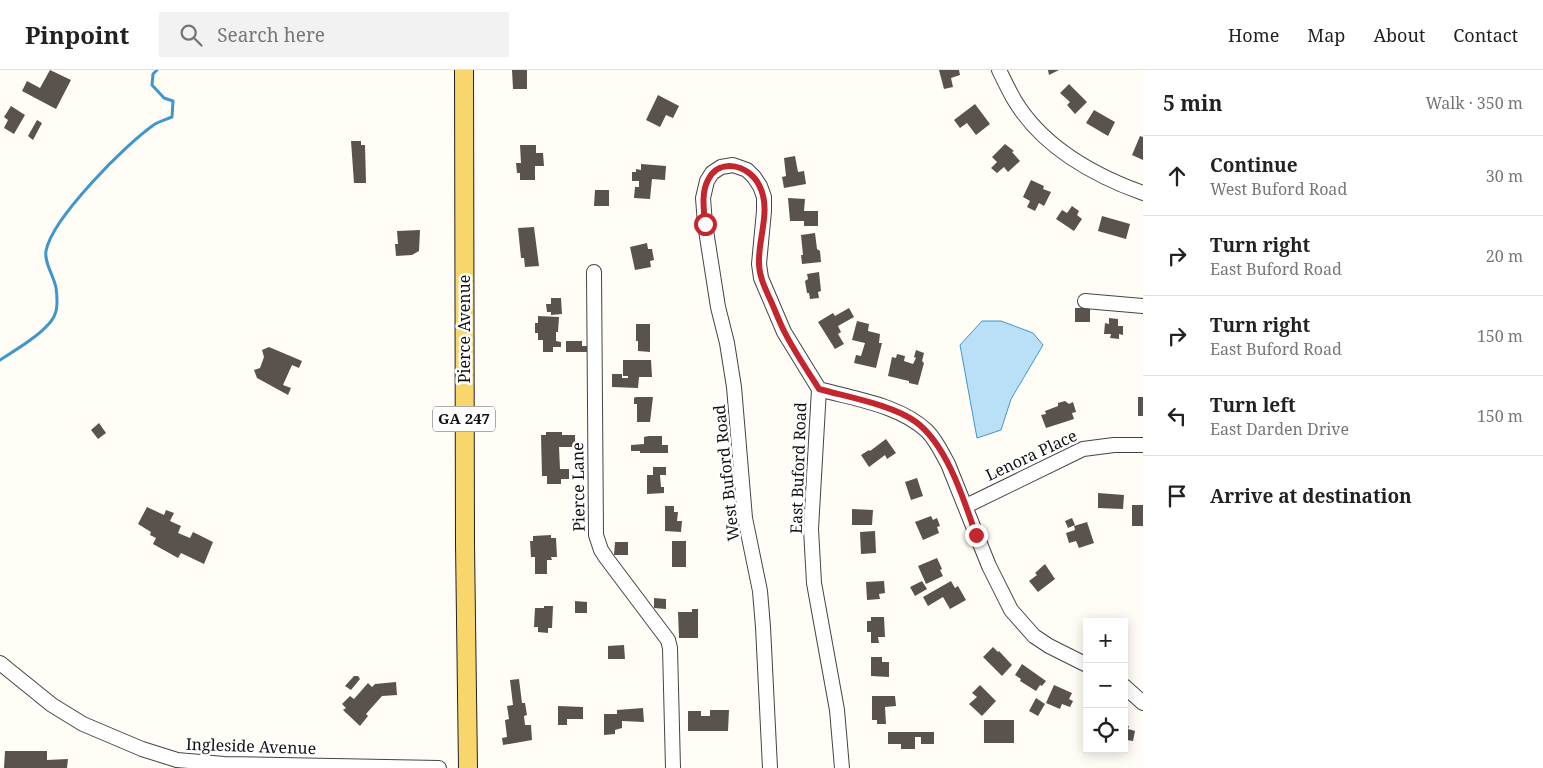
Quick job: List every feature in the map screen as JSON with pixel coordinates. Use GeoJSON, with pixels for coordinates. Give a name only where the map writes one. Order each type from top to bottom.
{"type":"FeatureCollection","features":[{"type":"Feature","properties":{"kind":"main road","name":"Pierce Avenue"},"geometry":{"type":"LineString","coordinates":[[464,70],[468,768]]}},
{"type":"Feature","properties":{"kind":"street"},"geometry":{"type":"LineString","coordinates":[[999,70],[1014,101],[1042,135],[1064,153],[1092,171],[1143,193]]}},
{"type":"Feature","properties":{"kind":"street","name":"East Buford Road"},"geometry":{"type":"LineString","coordinates":[[709,178],[712,173],[721,167],[733,165],[747,170],[760,186],[764,197],[759,264],[761,278],[784,332],[819,389],[812,529],[814,583],[836,710],[842,768]]}},
{"type":"Feature","properties":{"kind":"street","name":"West Buford Road"},"geometry":{"type":"LineString","coordinates":[[709,178],[703,198],[705,224],[718,307],[727,343],[738,419],[745,518],[760,591],[770,768]]}},
{"type":"Feature","properties":{"kind":"street","name":"Pierce Lane"},"geometry":{"type":"LineString","coordinates":[[594,272],[596,535],[601,550],[607,559],[668,640],[670,648],[673,768]]}},
{"type":"Feature","properties":{"kind":"street"},"geometry":{"type":"LineString","coordinates":[[1085,301],[1143,306]]}},
{"type":"Feature","properties":{"kind":"street"},"geometry":{"type":"LineString","coordinates":[[819,389],[890,409],[914,421],[928,432],[940,449],[966,506],[989,566],[1011,610],[1034,636],[1049,646],[1083,663]]}},
{"type":"Feature","properties":{"kind":"street","name":"Lenora Place"},"geometry":{"type":"LineString","coordinates":[[966,506],[1084,448],[1143,445]]}},
{"type":"Feature","properties":{"kind":"street","name":"Ingleside Avenue"},"geometry":{"type":"LineString","coordinates":[[0,663],[52,705],[83,724],[176,764],[439,768]]}},
{"type":"Feature","properties":{"kind":"street"},"geometry":{"type":"LineString","coordinates":[[1128,690],[1143,703]]}},
{"type":"Feature","properties":{"kind":"water"},"geometry":{"type":"Polygon","coordinates":[[[982,321],[1001,321],[1033,333],[1043,345],[1011,399],[1001,430],[977,438],[960,345],[982,321]]]}},
{"type":"Feature","properties":{"kind":"building"},"geometry":{"type":"Polygon","coordinates":[[[50,70],[71,80],[56,109],[22,91],[27,81],[40,88],[50,70]]]}},
{"type":"Feature","properties":{"kind":"building"},"geometry":{"type":"Polygon","coordinates":[[[512,70],[527,70],[527,89],[513,89],[512,70]]]}},
{"type":"Feature","properties":{"kind":"building"},"geometry":{"type":"Polygon","coordinates":[[[939,70],[959,70],[960,75],[951,78],[953,87],[944,89],[939,70]]]}},
{"type":"Feature","properties":{"kind":"building"},"geometry":{"type":"Polygon","coordinates":[[[1048,70],[1059,70],[1049,75],[1048,70]]]}},
{"type":"Feature","properties":{"kind":"building"},"geometry":{"type":"Polygon","coordinates":[[[1069,84],[1087,102],[1075,114],[1067,105],[1070,102],[1060,93],[1069,84]]]}},
{"type":"Feature","properties":{"kind":"building"},"geometry":{"type":"Polygon","coordinates":[[[658,95],[679,106],[673,118],[666,115],[660,127],[646,120],[658,95]]]}},
{"type":"Feature","properties":{"kind":"building"},"geometry":{"type":"Polygon","coordinates":[[[975,104],[990,124],[976,135],[967,123],[960,128],[954,120],[975,104]]]}},
{"type":"Feature","properties":{"kind":"building"},"geometry":{"type":"Polygon","coordinates":[[[11,106],[25,115],[14,134],[4,128],[8,120],[4,117],[11,106]]]}},
{"type":"Feature","properties":{"kind":"building"},"geometry":{"type":"Polygon","coordinates":[[[1094,110],[1115,122],[1108,136],[1086,123],[1094,110]]]}},
{"type":"Feature","properties":{"kind":"building"},"geometry":{"type":"Polygon","coordinates":[[[37,120],[42,123],[33,140],[28,136],[37,120]]]}},
{"type":"Feature","properties":{"kind":"building"},"geometry":{"type":"Polygon","coordinates":[[[1140,136],[1143,137],[1143,160],[1132,155],[1140,136]]]}},
{"type":"Feature","properties":{"kind":"building"},"geometry":{"type":"Polygon","coordinates":[[[351,141],[361,141],[361,145],[365,145],[366,183],[354,183],[351,141]]]}},
{"type":"Feature","properties":{"kind":"building"},"geometry":{"type":"Polygon","coordinates":[[[1005,144],[1014,151],[1012,152],[1020,161],[1008,172],[1004,167],[997,173],[991,168],[997,162],[992,157],[1005,144]]]}},
{"type":"Feature","properties":{"kind":"building"},"geometry":{"type":"Polygon","coordinates":[[[520,145],[536,145],[536,153],[543,153],[544,166],[535,166],[535,180],[520,180],[520,173],[517,173],[516,163],[521,163],[520,145]]]}},
{"type":"Feature","properties":{"kind":"building"},"geometry":{"type":"Polygon","coordinates":[[[795,156],[798,172],[804,171],[806,184],[784,188],[782,177],[786,176],[784,158],[795,156]]]}},
{"type":"Feature","properties":{"kind":"building"},"geometry":{"type":"Polygon","coordinates":[[[641,164],[666,166],[665,180],[652,179],[650,199],[634,198],[635,187],[639,187],[639,181],[632,181],[632,172],[636,172],[636,169],[641,170],[641,164]]]}},
{"type":"Feature","properties":{"kind":"building"},"geometry":{"type":"Polygon","coordinates":[[[1031,180],[1044,186],[1043,189],[1051,192],[1044,206],[1039,203],[1035,211],[1027,207],[1030,201],[1023,197],[1031,180]]]}},
{"type":"Feature","properties":{"kind":"building"},"geometry":{"type":"Polygon","coordinates":[[[595,190],[609,190],[609,206],[594,206],[595,190]]]}},
{"type":"Feature","properties":{"kind":"building"},"geometry":{"type":"Polygon","coordinates":[[[788,198],[805,199],[804,211],[818,211],[818,226],[804,226],[804,221],[790,221],[788,198]]]}},
{"type":"Feature","properties":{"kind":"building"},"geometry":{"type":"Polygon","coordinates":[[[1072,206],[1079,211],[1077,215],[1082,219],[1074,231],[1056,219],[1062,210],[1067,213],[1072,206]]]}},
{"type":"Feature","properties":{"kind":"building"},"geometry":{"type":"Polygon","coordinates":[[[1102,216],[1130,224],[1126,239],[1098,231],[1102,216]]]}},
{"type":"Feature","properties":{"kind":"building"},"geometry":{"type":"Polygon","coordinates":[[[534,227],[539,266],[525,267],[524,258],[521,258],[518,228],[534,227]]]}},
{"type":"Feature","properties":{"kind":"building"},"geometry":{"type":"Polygon","coordinates":[[[420,230],[419,251],[412,255],[396,256],[395,244],[398,244],[397,231],[420,230]]]}},
{"type":"Feature","properties":{"kind":"building"},"geometry":{"type":"Polygon","coordinates":[[[815,233],[821,262],[802,264],[801,235],[815,233]]]}},
{"type":"Feature","properties":{"kind":"building"},"geometry":{"type":"Polygon","coordinates":[[[647,243],[648,249],[652,249],[654,260],[650,261],[651,267],[635,270],[630,247],[647,243]]]}},
{"type":"Feature","properties":{"kind":"building"},"geometry":{"type":"Polygon","coordinates":[[[819,272],[821,291],[818,292],[819,298],[810,299],[805,281],[808,279],[807,274],[819,272]]]}},
{"type":"Feature","properties":{"kind":"building"},"geometry":{"type":"Polygon","coordinates":[[[551,298],[561,298],[562,314],[551,315],[551,312],[547,312],[546,304],[551,304],[551,298]]]}},
{"type":"Feature","properties":{"kind":"building"},"geometry":{"type":"Polygon","coordinates":[[[849,308],[854,317],[838,326],[841,332],[838,334],[844,344],[835,349],[818,322],[833,313],[835,316],[849,308]]]}},
{"type":"Feature","properties":{"kind":"building"},"geometry":{"type":"Polygon","coordinates":[[[1075,308],[1090,308],[1090,322],[1075,322],[1075,308]]]}},
{"type":"Feature","properties":{"kind":"building"},"geometry":{"type":"Polygon","coordinates":[[[538,316],[559,317],[556,341],[561,342],[561,347],[553,347],[553,352],[543,352],[543,340],[538,340],[538,333],[535,333],[535,323],[538,323],[538,316]]]}},
{"type":"Feature","properties":{"kind":"building"},"geometry":{"type":"Polygon","coordinates":[[[1109,318],[1118,319],[1118,326],[1123,326],[1123,335],[1119,334],[1119,339],[1110,338],[1111,334],[1104,334],[1105,323],[1109,324],[1109,318]]]}},
{"type":"Feature","properties":{"kind":"building"},"geometry":{"type":"Polygon","coordinates":[[[857,321],[869,324],[868,331],[880,334],[879,343],[882,343],[876,368],[854,363],[856,355],[861,356],[865,343],[852,340],[857,321]]]}},
{"type":"Feature","properties":{"kind":"building"},"geometry":{"type":"Polygon","coordinates":[[[636,324],[650,324],[650,352],[638,351],[636,324]]]}},
{"type":"Feature","properties":{"kind":"building"},"geometry":{"type":"Polygon","coordinates":[[[566,341],[582,341],[582,346],[587,346],[587,352],[566,352],[566,341]]]}},
{"type":"Feature","properties":{"kind":"building"},"geometry":{"type":"Polygon","coordinates":[[[269,347],[302,361],[299,368],[292,365],[283,385],[291,388],[288,395],[257,378],[254,370],[260,368],[264,357],[262,350],[269,347]]]}},
{"type":"Feature","properties":{"kind":"building"},"geometry":{"type":"Polygon","coordinates":[[[916,350],[924,353],[922,361],[924,363],[918,385],[888,376],[892,357],[896,358],[897,354],[905,356],[904,361],[913,364],[916,358],[914,357],[916,350]]]}},
{"type":"Feature","properties":{"kind":"building"},"geometry":{"type":"Polygon","coordinates":[[[623,360],[651,360],[652,377],[639,377],[638,388],[612,387],[612,374],[622,374],[622,378],[628,378],[628,376],[623,376],[623,360]]]}},
{"type":"Feature","properties":{"kind":"building"},"geometry":{"type":"Polygon","coordinates":[[[653,397],[650,422],[637,422],[637,404],[634,404],[634,398],[653,397]]]}},
{"type":"Feature","properties":{"kind":"building"},"geometry":{"type":"Polygon","coordinates":[[[1138,397],[1143,397],[1143,416],[1138,416],[1138,397]]]}},
{"type":"Feature","properties":{"kind":"building"},"geometry":{"type":"Polygon","coordinates":[[[1065,401],[1069,404],[1073,402],[1076,412],[1072,413],[1074,419],[1046,428],[1041,415],[1046,414],[1045,411],[1058,406],[1058,403],[1065,401]]]}},
{"type":"Feature","properties":{"kind":"building"},"geometry":{"type":"Polygon","coordinates":[[[99,423],[106,433],[98,439],[91,430],[99,423]]]}},
{"type":"Feature","properties":{"kind":"building"},"geometry":{"type":"Polygon","coordinates":[[[546,432],[562,432],[562,435],[575,435],[575,447],[559,447],[560,469],[569,469],[569,479],[561,479],[561,484],[547,484],[547,476],[542,476],[541,435],[546,435],[546,432]]]}},
{"type":"Feature","properties":{"kind":"building"},"geometry":{"type":"Polygon","coordinates":[[[662,436],[662,445],[668,445],[668,453],[640,453],[640,451],[631,451],[631,445],[644,444],[644,437],[662,436]]]}},
{"type":"Feature","properties":{"kind":"building"},"geometry":{"type":"Polygon","coordinates":[[[886,439],[896,453],[887,459],[885,455],[869,467],[861,455],[886,439]]]}},
{"type":"Feature","properties":{"kind":"building"},"geometry":{"type":"Polygon","coordinates":[[[653,467],[666,467],[666,475],[660,475],[661,487],[664,487],[664,493],[647,494],[647,475],[653,475],[653,467]]]}},
{"type":"Feature","properties":{"kind":"building"},"geometry":{"type":"Polygon","coordinates":[[[917,478],[923,496],[911,500],[905,482],[917,478]]]}},
{"type":"Feature","properties":{"kind":"building"},"geometry":{"type":"Polygon","coordinates":[[[1098,493],[1124,495],[1123,509],[1098,508],[1098,493]]]}},
{"type":"Feature","properties":{"kind":"building"},"geometry":{"type":"Polygon","coordinates":[[[1132,505],[1143,505],[1143,526],[1132,526],[1132,505]]]}},
{"type":"Feature","properties":{"kind":"building"},"geometry":{"type":"Polygon","coordinates":[[[665,506],[674,506],[674,512],[678,512],[677,521],[682,521],[681,532],[665,531],[665,506]]]}},
{"type":"Feature","properties":{"kind":"building"},"geometry":{"type":"Polygon","coordinates":[[[147,507],[164,515],[166,510],[174,513],[170,521],[181,526],[178,533],[190,538],[193,532],[213,542],[204,564],[181,553],[178,558],[153,544],[156,538],[150,535],[151,532],[138,524],[147,507]]]}},
{"type":"Feature","properties":{"kind":"building"},"geometry":{"type":"Polygon","coordinates":[[[852,509],[873,510],[872,525],[852,525],[852,509]]]}},
{"type":"Feature","properties":{"kind":"building"},"geometry":{"type":"Polygon","coordinates":[[[931,516],[933,520],[937,518],[940,526],[937,527],[939,533],[923,540],[915,522],[931,516]]]}},
{"type":"Feature","properties":{"kind":"building"},"geometry":{"type":"Polygon","coordinates":[[[1072,518],[1075,525],[1068,528],[1065,521],[1072,518]]]}},
{"type":"Feature","properties":{"kind":"building"},"geometry":{"type":"Polygon","coordinates":[[[1087,522],[1094,543],[1079,548],[1076,541],[1069,543],[1066,533],[1075,530],[1074,526],[1087,522]]]}},
{"type":"Feature","properties":{"kind":"building"},"geometry":{"type":"Polygon","coordinates":[[[875,531],[876,553],[861,554],[860,532],[875,531]]]}},
{"type":"Feature","properties":{"kind":"building"},"geometry":{"type":"Polygon","coordinates":[[[551,535],[551,538],[556,538],[557,557],[551,557],[552,560],[547,560],[547,574],[535,574],[535,557],[531,557],[530,541],[533,541],[533,536],[551,535]]]}},
{"type":"Feature","properties":{"kind":"building"},"geometry":{"type":"Polygon","coordinates":[[[672,541],[686,541],[686,567],[672,567],[672,541]]]}},
{"type":"Feature","properties":{"kind":"building"},"geometry":{"type":"Polygon","coordinates":[[[615,542],[628,542],[628,555],[614,555],[615,542]]]}},
{"type":"Feature","properties":{"kind":"building"},"geometry":{"type":"Polygon","coordinates":[[[937,558],[943,576],[926,584],[918,566],[937,558]]]}},
{"type":"Feature","properties":{"kind":"building"},"geometry":{"type":"Polygon","coordinates":[[[1045,564],[1055,579],[1038,592],[1029,581],[1037,575],[1035,573],[1045,564]]]}},
{"type":"Feature","properties":{"kind":"building"},"geometry":{"type":"Polygon","coordinates":[[[884,581],[885,593],[879,594],[880,599],[867,600],[866,582],[884,581]]]}},
{"type":"Feature","properties":{"kind":"building"},"geometry":{"type":"Polygon","coordinates":[[[922,581],[927,589],[915,596],[910,587],[922,581]]]}},
{"type":"Feature","properties":{"kind":"building"},"geometry":{"type":"Polygon","coordinates":[[[951,581],[955,588],[958,586],[966,600],[950,609],[943,597],[928,606],[923,597],[951,581]]]}},
{"type":"Feature","properties":{"kind":"building"},"geometry":{"type":"Polygon","coordinates":[[[654,598],[666,599],[666,609],[654,608],[654,598]]]}},
{"type":"Feature","properties":{"kind":"building"},"geometry":{"type":"Polygon","coordinates":[[[575,601],[587,602],[587,613],[575,613],[575,601]]]}},
{"type":"Feature","properties":{"kind":"building"},"geometry":{"type":"Polygon","coordinates":[[[544,606],[553,606],[552,628],[548,628],[548,633],[538,632],[538,627],[534,627],[535,608],[544,608],[544,606]]]}},
{"type":"Feature","properties":{"kind":"building"},"geometry":{"type":"Polygon","coordinates":[[[692,609],[698,609],[698,638],[679,638],[678,612],[692,612],[692,609]]]}},
{"type":"Feature","properties":{"kind":"building"},"geometry":{"type":"Polygon","coordinates":[[[871,617],[884,617],[885,637],[878,637],[879,643],[871,643],[871,632],[867,632],[867,621],[871,621],[871,617]]]}},
{"type":"Feature","properties":{"kind":"building"},"geometry":{"type":"Polygon","coordinates":[[[624,645],[625,659],[608,659],[608,646],[624,645]]]}},
{"type":"Feature","properties":{"kind":"building"},"geometry":{"type":"Polygon","coordinates":[[[993,647],[1012,665],[1002,676],[983,657],[993,647]]]}},
{"type":"Feature","properties":{"kind":"building"},"geometry":{"type":"Polygon","coordinates":[[[871,657],[882,657],[882,662],[889,662],[889,677],[871,676],[871,657]]]}},
{"type":"Feature","properties":{"kind":"building"},"geometry":{"type":"Polygon","coordinates":[[[1022,664],[1046,681],[1036,691],[1020,681],[1021,679],[1015,675],[1022,664]]]}},
{"type":"Feature","properties":{"kind":"building"},"geometry":{"type":"Polygon","coordinates":[[[354,676],[358,676],[360,679],[351,690],[345,686],[354,676]]]}},
{"type":"Feature","properties":{"kind":"building"},"geometry":{"type":"Polygon","coordinates":[[[519,679],[522,703],[525,703],[527,715],[524,716],[525,725],[531,725],[532,740],[503,745],[502,738],[507,737],[505,720],[509,719],[507,706],[513,705],[510,680],[519,679]]]}},
{"type":"Feature","properties":{"kind":"building"},"geometry":{"type":"Polygon","coordinates":[[[396,682],[397,695],[382,696],[366,714],[368,716],[360,726],[343,710],[346,708],[342,704],[350,696],[354,699],[368,683],[372,687],[375,684],[396,682]]]}},
{"type":"Feature","properties":{"kind":"building"},"geometry":{"type":"Polygon","coordinates":[[[980,685],[996,701],[982,716],[969,704],[977,697],[972,693],[980,685]]]}},
{"type":"Feature","properties":{"kind":"building"},"geometry":{"type":"Polygon","coordinates":[[[1054,685],[1072,693],[1069,699],[1073,701],[1070,707],[1062,704],[1060,709],[1046,703],[1054,685]]]}},
{"type":"Feature","properties":{"kind":"building"},"geometry":{"type":"Polygon","coordinates":[[[872,696],[895,696],[896,706],[885,707],[886,724],[877,724],[877,720],[872,720],[872,696]]]}},
{"type":"Feature","properties":{"kind":"building"},"geometry":{"type":"Polygon","coordinates":[[[1036,698],[1045,704],[1038,716],[1029,711],[1036,698]]]}},
{"type":"Feature","properties":{"kind":"building"},"geometry":{"type":"Polygon","coordinates":[[[558,706],[583,707],[583,719],[567,719],[567,725],[558,725],[558,706]]]}},
{"type":"Feature","properties":{"kind":"building"},"geometry":{"type":"Polygon","coordinates":[[[643,708],[644,722],[622,721],[622,728],[615,730],[615,734],[604,735],[604,714],[617,714],[617,710],[643,708]]]}},
{"type":"Feature","properties":{"kind":"building"},"geometry":{"type":"Polygon","coordinates":[[[710,710],[729,710],[728,731],[688,731],[688,711],[701,711],[701,716],[710,716],[710,710]]]}},
{"type":"Feature","properties":{"kind":"building"},"geometry":{"type":"Polygon","coordinates":[[[984,720],[1014,720],[1014,743],[984,743],[984,720]]]}},
{"type":"Feature","properties":{"kind":"building"},"geometry":{"type":"Polygon","coordinates":[[[1128,729],[1135,731],[1133,741],[1128,740],[1128,729]]]}},
{"type":"Feature","properties":{"kind":"building"},"geometry":{"type":"Polygon","coordinates":[[[888,732],[934,732],[934,744],[921,744],[921,737],[915,737],[915,749],[901,749],[901,744],[888,744],[888,732]]]}},
{"type":"Feature","properties":{"kind":"building"},"geometry":{"type":"Polygon","coordinates":[[[5,751],[47,751],[47,760],[68,759],[67,768],[4,768],[5,751]]]}},
{"type":"Feature","properties":{"kind":"waterway"},"geometry":{"type":"LineString","coordinates":[[0,360],[39,333],[52,320],[55,314],[57,305],[56,288],[46,260],[46,251],[51,237],[62,220],[92,182],[127,147],[155,124],[172,117],[173,101],[164,98],[152,85],[153,74],[157,70]]}},
{"type":"Feature","properties":{"kind":"route"},"geometry":{"type":"LineString","coordinates":[[705,224],[703,198],[707,181],[712,173],[721,167],[733,165],[747,170],[760,186],[764,197],[759,264],[761,278],[784,332],[819,389],[890,409],[914,421],[928,432],[948,464],[976,535]]}}]}
